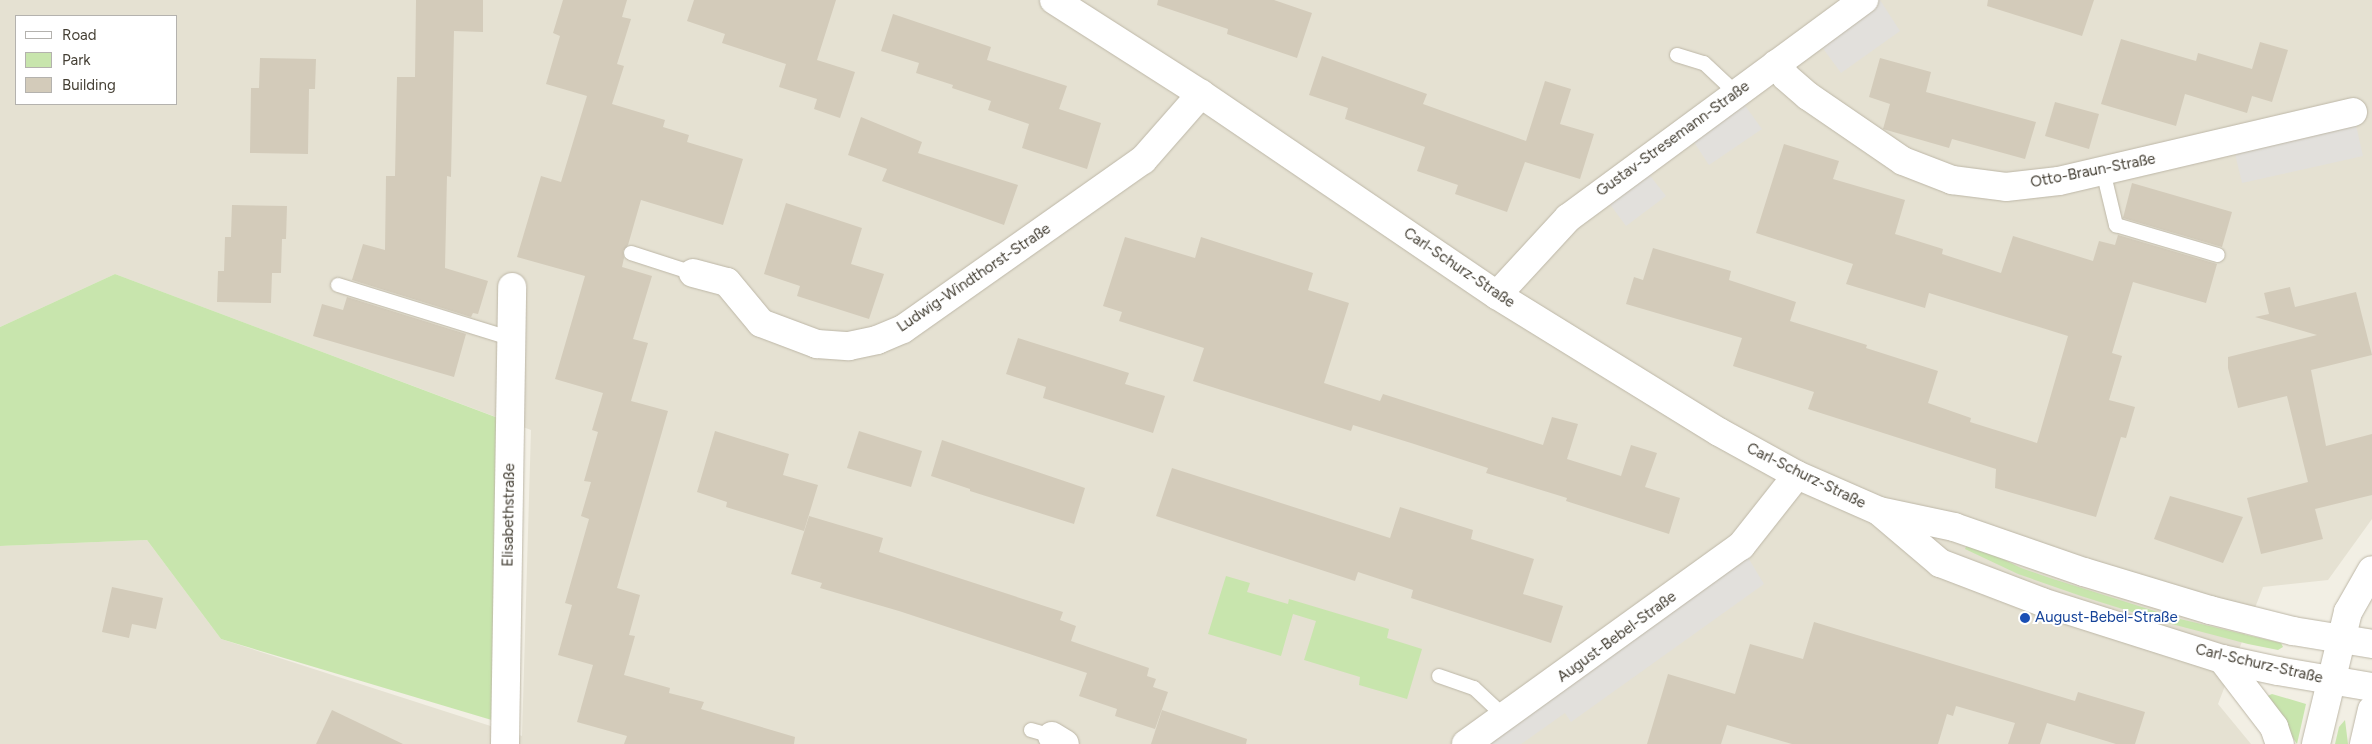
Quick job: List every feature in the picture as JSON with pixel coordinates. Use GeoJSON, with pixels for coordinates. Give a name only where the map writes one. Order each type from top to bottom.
{"type":"FeatureCollection","features":[{"type":"Feature","properties":{"kind":"street","name":"Carl-Schurz-Straße"},"geometry":{"type":"LineString","coordinates":[[1054,0],[1201,94],[1497,294],[1719,432],[1797,475],[1879,511],[1954,527],[2084,572],[2210,610],[2293,631],[2372,644]]}},
{"type":"Feature","properties":{"kind":"street","name":"Gustav-Stresemann-Straße"},"geometry":{"type":"LineString","coordinates":[[1497,294],[1568,218],[1864,0]]}},
{"type":"Feature","properties":{"kind":"street","name":"Otto-Braun-Straße"},"geometry":{"type":"LineString","coordinates":[[1776,64],[1786,77],[1808,96],[1903,161],[1952,180],[2006,187],[2059,181],[2353,112]]}},
{"type":"Feature","properties":{"kind":"street","name":"Ludwig-Windthorst-Straße"},"geometry":{"type":"LineString","coordinates":[[693,273],[727,282],[761,323],[817,344],[849,346],[877,340],[902,329],[926,313],[1142,160],[1201,94]]}},
{"type":"Feature","properties":{"kind":"street","name":"Elisabethstraße"},"geometry":{"type":"LineString","coordinates":[[505,744],[512,287]]}},
{"type":"Feature","properties":{"kind":"street","name":"August-Bebel-Straße"},"geometry":{"type":"LineString","coordinates":[[1466,744],[1741,546],[1797,475]]}},
{"type":"Feature","properties":{"kind":"street","name":"Carl-Schurz-Straße"},"geometry":{"type":"LineString","coordinates":[[1879,511],[1940,563],[2042,602],[2222,659],[2331,681],[2372,687]]}},
{"type":"Feature","properties":{"kind":"street"},"geometry":{"type":"LineString","coordinates":[[2316,744],[2348,612],[2372,570]]}},
{"type":"Feature","properties":{"kind":"street"},"geometry":{"type":"LineString","coordinates":[[2222,659],[2274,727],[2280,744]]}},
{"type":"Feature","properties":{"kind":"street"},"geometry":{"type":"LineString","coordinates":[[2364,744],[2372,710]]}},
{"type":"Feature","properties":{"kind":"lane"},"geometry":{"type":"LineString","coordinates":[[1676,55],[1704,63],[1736,93]]}},
{"type":"Feature","properties":{"kind":"lane"},"geometry":{"type":"LineString","coordinates":[[2103,171],[2116,225],[2218,255]]}},
{"type":"Feature","properties":{"kind":"lane"},"geometry":{"type":"LineString","coordinates":[[631,253],[693,273]]}},
{"type":"Feature","properties":{"kind":"lane"},"geometry":{"type":"LineString","coordinates":[[338,285],[512,339]]}},
{"type":"Feature","properties":{"kind":"lane"},"geometry":{"type":"LineString","coordinates":[[1438,676],[1474,688],[1505,717]]}},
{"type":"Feature","properties":{"kind":"shaded area"},"geometry":{"type":"Polygon","coordinates":[[[0,0],[2372,0],[2372,519],[2328,580],[2263,587],[2218,704],[2251,744],[0,744],[0,546],[147,540],[221,639],[522,736],[531,430],[115,274],[0,327],[0,0]]]}},
{"type":"Feature","properties":{"kind":"shaded area"},"geometry":{"type":"Polygon","coordinates":[[[1864,0],[1880,0],[1900,31],[1841,73],[1814,36],[1864,0]]]}},
{"type":"Feature","properties":{"kind":"shaded area"},"geometry":{"type":"Polygon","coordinates":[[[1736,93],[1762,129],[1709,165],[1686,130],[1736,93]]]}},
{"type":"Feature","properties":{"kind":"shaded area"},"geometry":{"type":"Polygon","coordinates":[[[2353,112],[2363,156],[2242,183],[2232,141],[2353,112]]]}},
{"type":"Feature","properties":{"kind":"shaded area"},"geometry":{"type":"Polygon","coordinates":[[[1640,163],[1666,196],[1626,226],[1601,192],[1640,163]]]}},
{"type":"Feature","properties":{"kind":"shaded area"},"geometry":{"type":"Polygon","coordinates":[[[1741,546],[1764,584],[1571,722],[1565,713],[1521,744],[1466,744],[1741,546]]]}},
{"type":"Feature","properties":{"kind":"green space"},"geometry":{"type":"Polygon","coordinates":[[[115,274],[511,423],[505,724],[221,639],[147,540],[0,546],[0,327],[115,274]]]}},
{"type":"Feature","properties":{"kind":"green space"},"geometry":{"type":"Polygon","coordinates":[[[1968,542],[2021,568],[2050,578],[2180,619],[2281,643],[2283,647],[2278,650],[2248,644],[2164,622],[2081,596],[2018,574],[1965,549],[1968,542]]]}},
{"type":"Feature","properties":{"kind":"green space"},"geometry":{"type":"Polygon","coordinates":[[[1226,576],[1250,583],[1247,592],[1288,604],[1289,599],[1389,629],[1387,638],[1422,649],[1407,699],[1359,685],[1360,677],[1304,660],[1316,621],[1293,614],[1281,656],[1208,634],[1226,576]]]}},
{"type":"Feature","properties":{"kind":"green space"},"geometry":{"type":"Polygon","coordinates":[[[2272,694],[2306,704],[2297,744],[2265,697],[2272,694]]]}},
{"type":"Feature","properties":{"kind":"green space"},"geometry":{"type":"Polygon","coordinates":[[[2345,720],[2348,744],[2335,744],[2339,727],[2345,720]]]}},
{"type":"Feature","properties":{"kind":"building"},"geometry":{"type":"Polygon","coordinates":[[[416,0],[483,0],[483,32],[454,31],[451,177],[447,176],[445,268],[488,281],[478,314],[473,313],[471,317],[352,280],[363,244],[385,250],[386,176],[395,176],[397,77],[415,77],[416,0]]]}},
{"type":"Feature","properties":{"kind":"building"},"geometry":{"type":"Polygon","coordinates":[[[563,0],[627,0],[622,17],[631,19],[617,64],[624,66],[612,104],[665,120],[663,127],[689,135],[687,142],[743,159],[723,225],[641,200],[628,245],[623,251],[622,267],[652,276],[633,339],[648,343],[631,401],[668,411],[617,588],[640,595],[629,635],[635,636],[624,675],[670,688],[669,693],[704,702],[701,709],[795,737],[794,744],[624,744],[627,736],[577,722],[593,665],[558,655],[572,605],[565,603],[589,519],[581,516],[591,482],[584,481],[598,432],[592,430],[603,393],[555,379],[585,276],[517,257],[541,176],[561,182],[587,96],[546,84],[560,36],[553,33],[563,0]]]}},
{"type":"Feature","properties":{"kind":"building"},"geometry":{"type":"Polygon","coordinates":[[[694,0],[836,0],[817,60],[855,72],[840,118],[814,109],[817,99],[779,87],[786,64],[722,43],[725,34],[687,21],[694,0]]]}},
{"type":"Feature","properties":{"kind":"building"},"geometry":{"type":"Polygon","coordinates":[[[1158,0],[1274,0],[1312,13],[1297,58],[1227,34],[1228,29],[1157,5],[1158,0]]]}},
{"type":"Feature","properties":{"kind":"building"},"geometry":{"type":"Polygon","coordinates":[[[1988,0],[2094,0],[2082,36],[1987,6],[1988,0]]]}},
{"type":"Feature","properties":{"kind":"building"},"geometry":{"type":"Polygon","coordinates":[[[893,14],[991,47],[987,60],[1067,86],[1059,109],[1101,123],[1087,169],[1022,148],[1029,124],[988,110],[991,101],[952,88],[953,85],[916,73],[919,63],[881,51],[893,14]]]}},
{"type":"Feature","properties":{"kind":"building"},"geometry":{"type":"Polygon","coordinates":[[[2121,39],[2196,61],[2198,53],[2252,69],[2260,42],[2288,50],[2272,102],[2252,96],[2247,113],[2185,94],[2176,126],[2101,104],[2121,39]]]}},
{"type":"Feature","properties":{"kind":"building"},"geometry":{"type":"Polygon","coordinates":[[[1322,56],[1427,94],[1423,104],[1526,141],[1545,81],[1571,89],[1560,124],[1594,134],[1580,179],[1525,162],[1507,212],[1455,194],[1458,185],[1417,171],[1425,147],[1345,119],[1348,108],[1309,95],[1322,56]]]}},
{"type":"Feature","properties":{"kind":"building"},"geometry":{"type":"Polygon","coordinates":[[[260,58],[316,59],[315,89],[309,89],[308,154],[250,153],[251,88],[259,88],[260,58]]]}},
{"type":"Feature","properties":{"kind":"building"},"geometry":{"type":"Polygon","coordinates":[[[1880,58],[1931,72],[1926,92],[2036,122],[2025,159],[1952,139],[1949,148],[1883,129],[1890,104],[1869,97],[1880,58]]]}},
{"type":"Feature","properties":{"kind":"building"},"geometry":{"type":"Polygon","coordinates":[[[2055,102],[2099,114],[2089,149],[2045,136],[2055,102]]]}},
{"type":"Feature","properties":{"kind":"building"},"geometry":{"type":"Polygon","coordinates":[[[861,117],[922,142],[918,153],[1018,185],[1004,225],[882,181],[887,169],[848,155],[861,117]]]}},
{"type":"Feature","properties":{"kind":"building"},"geometry":{"type":"Polygon","coordinates":[[[1784,144],[1839,161],[1833,179],[1905,200],[1895,234],[1943,249],[1942,254],[2001,273],[2013,236],[2093,261],[2099,241],[2115,245],[2118,235],[2217,264],[2206,303],[2133,282],[2112,353],[2122,356],[2109,400],[2135,407],[2126,438],[2121,437],[2096,517],[1995,488],[1996,469],[1808,409],[1814,392],[1733,366],[1742,338],[1626,304],[1634,277],[1643,280],[1653,248],[1731,271],[1729,280],[1796,302],[1790,321],[1867,345],[1866,348],[1938,371],[1928,403],[1971,418],[1970,422],[2037,443],[2068,336],[1929,293],[1925,308],[1846,284],[1853,264],[1756,233],[1784,144]]]}},
{"type":"Feature","properties":{"kind":"building"},"geometry":{"type":"Polygon","coordinates":[[[2132,183],[2232,212],[2222,247],[2123,218],[2132,183]]]}},
{"type":"Feature","properties":{"kind":"building"},"geometry":{"type":"Polygon","coordinates":[[[786,203],[862,228],[851,264],[884,274],[869,319],[797,296],[800,286],[764,274],[786,203]]]}},
{"type":"Feature","properties":{"kind":"building"},"geometry":{"type":"Polygon","coordinates":[[[232,205],[287,206],[286,239],[282,239],[281,273],[272,273],[271,303],[217,302],[218,271],[224,271],[225,237],[231,237],[232,205]]]}},
{"type":"Feature","properties":{"kind":"building"},"geometry":{"type":"Polygon","coordinates":[[[1125,237],[1195,258],[1201,237],[1313,273],[1308,290],[1349,303],[1324,383],[1380,401],[1383,394],[1543,445],[1552,417],[1578,424],[1567,459],[1621,476],[1631,445],[1657,453],[1645,487],[1680,498],[1669,534],[1566,501],[1567,498],[1486,473],[1488,468],[1411,443],[1353,425],[1351,431],[1193,381],[1204,348],[1119,321],[1122,312],[1103,306],[1125,237]]]}},
{"type":"Feature","properties":{"kind":"building"},"geometry":{"type":"Polygon","coordinates":[[[2290,287],[2295,307],[2356,292],[2372,355],[2311,370],[2326,446],[2372,434],[2372,495],[2315,509],[2323,539],[2261,554],[2247,498],[2308,482],[2287,396],[2238,408],[2228,368],[2228,357],[2317,335],[2255,317],[2269,314],[2264,293],[2290,287]]]}},
{"type":"Feature","properties":{"kind":"building"},"geometry":{"type":"Polygon","coordinates":[[[347,297],[466,334],[454,377],[313,336],[322,304],[343,310],[347,297]]]}},
{"type":"Feature","properties":{"kind":"building"},"geometry":{"type":"Polygon","coordinates":[[[1018,338],[1129,373],[1125,384],[1165,396],[1153,433],[1043,398],[1046,387],[1006,374],[1018,338]]]}},
{"type":"Feature","properties":{"kind":"building"},"geometry":{"type":"Polygon","coordinates":[[[715,431],[789,454],[783,475],[818,485],[804,531],[726,507],[727,502],[697,492],[715,431]]]}},
{"type":"Feature","properties":{"kind":"building"},"geometry":{"type":"Polygon","coordinates":[[[859,431],[922,451],[911,487],[847,468],[859,431]]]}},
{"type":"Feature","properties":{"kind":"building"},"geometry":{"type":"Polygon","coordinates":[[[942,440],[1085,488],[1074,524],[970,491],[970,489],[931,476],[942,440]]]}},
{"type":"Feature","properties":{"kind":"building"},"geometry":{"type":"Polygon","coordinates":[[[1172,468],[1390,538],[1400,507],[1473,530],[1471,539],[1534,559],[1523,594],[1563,606],[1551,643],[1411,598],[1413,590],[1358,572],[1355,581],[1156,516],[1172,468]]]}},
{"type":"Feature","properties":{"kind":"building"},"geometry":{"type":"Polygon","coordinates":[[[2170,496],[2243,517],[2223,563],[2154,539],[2170,496]]]}},
{"type":"Feature","properties":{"kind":"building"},"geometry":{"type":"Polygon","coordinates":[[[809,516],[883,538],[879,552],[1063,612],[1060,620],[1076,626],[1071,641],[1149,668],[1147,676],[1156,679],[1153,687],[1168,692],[1155,729],[1115,716],[1117,709],[1079,696],[1087,673],[899,611],[820,588],[822,583],[791,574],[809,516]]]}},
{"type":"Feature","properties":{"kind":"building"},"geometry":{"type":"Polygon","coordinates":[[[112,587],[163,598],[156,629],[132,624],[129,638],[102,632],[112,587]]]}},
{"type":"Feature","properties":{"kind":"building"},"geometry":{"type":"Polygon","coordinates":[[[1814,622],[2075,701],[2078,692],[2145,712],[2135,744],[2116,744],[2047,723],[2040,744],[2008,744],[2015,723],[1956,706],[1953,716],[1947,714],[1938,744],[1792,744],[1727,725],[1721,744],[1647,744],[1668,674],[1735,694],[1750,644],[1803,659],[1814,622]]]}},
{"type":"Feature","properties":{"kind":"building"},"geometry":{"type":"Polygon","coordinates":[[[332,710],[403,744],[316,744],[332,710]]]}},
{"type":"Feature","properties":{"kind":"building"},"geometry":{"type":"Polygon","coordinates":[[[1162,710],[1247,739],[1246,744],[1151,744],[1162,710]]]}},
{"type":"Feature","properties":{"kind":"place","name":"August-Bebel-Straße"},"geometry":{"type":"Point","coordinates":[2025,618]}}]}
